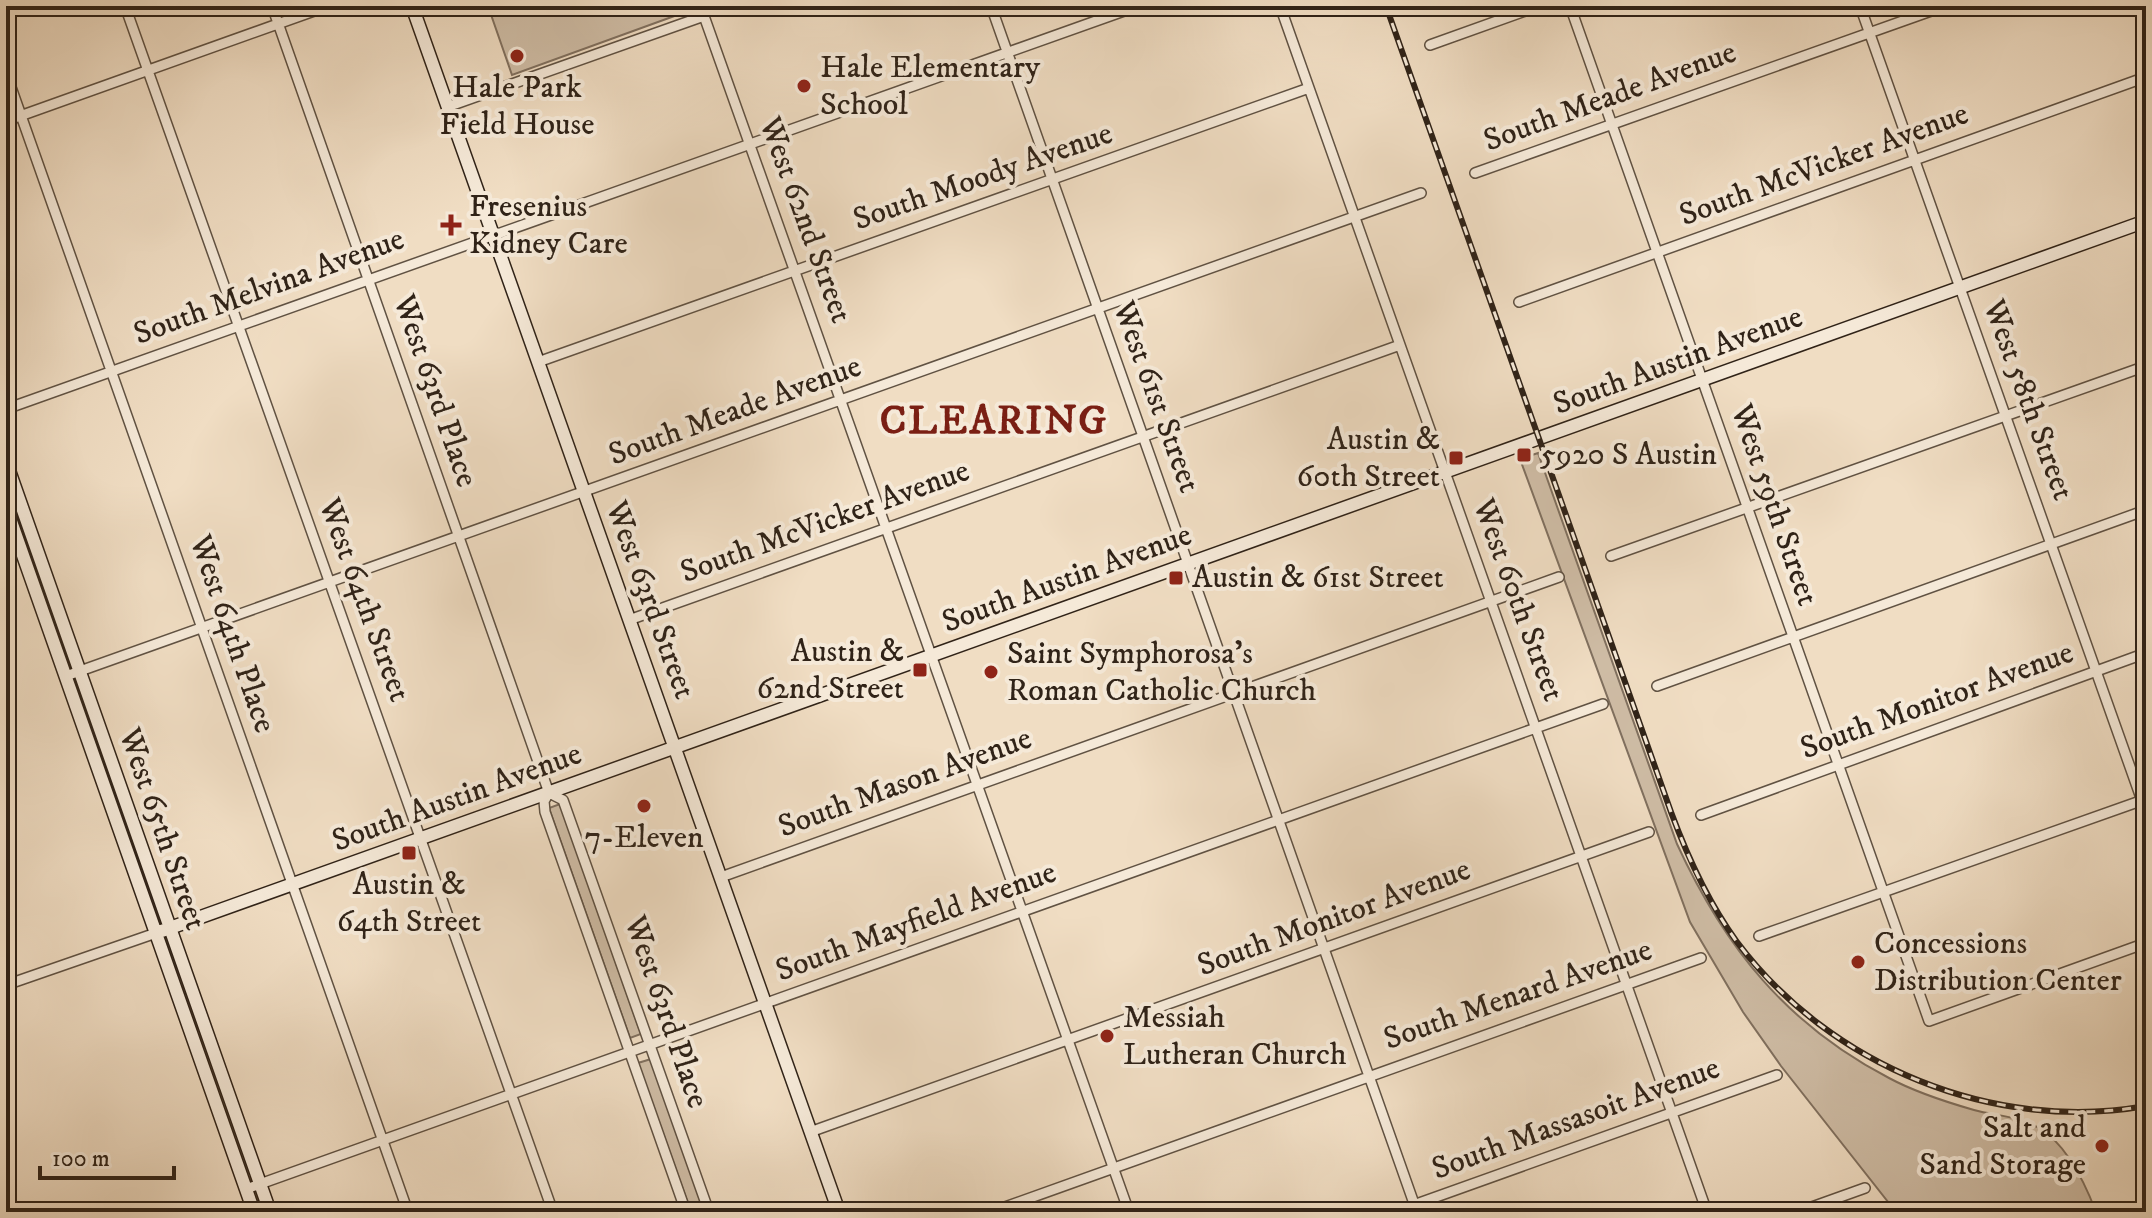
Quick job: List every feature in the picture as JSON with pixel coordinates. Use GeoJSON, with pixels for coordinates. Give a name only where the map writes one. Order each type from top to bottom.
{"type":"FeatureCollection","features":[{"type":"Feature","properties":{"kind":"street","name":"West 64th Street"},"geometry":{"type":"LineString","coordinates":[[125,6],[553,1212]]}},
{"type":"Feature","properties":{"kind":"street","name":"West 63rd Place"},"geometry":{"type":"LineString","coordinates":[[272,6],[549,793],[544,807],[686,1212]]}},
{"type":"Feature","properties":{"kind":"street"},"geometry":{"type":"LineString","coordinates":[[6,121],[328,6]]}},
{"type":"Feature","properties":{"kind":"street","name":"West 63rd Street"},"geometry":{"type":"LineString","coordinates":[[412,6],[839,1212]]}},
{"type":"Feature","properties":{"kind":"street","name":"West 61st Street"},"geometry":{"type":"LineString","coordinates":[[991,6],[1416,1208]]}},
{"type":"Feature","properties":{"kind":"street","name":"South Melvina Avenue"},"geometry":{"type":"LineString","coordinates":[[6,409],[1138,6]]}},
{"type":"Feature","properties":{"kind":"street","name":"West 60th Street"},"geometry":{"type":"LineString","coordinates":[[1280,6],[1707,1212]]}},
{"type":"Feature","properties":{"kind":"street"},"geometry":{"type":"LineString","coordinates":[[1430,45],[1539,6]]}},
{"type":"Feature","properties":{"kind":"street","name":"West 59th Street"},"geometry":{"type":"LineString","coordinates":[[1570,6],[1929,1021],[2146,943]]}},
{"type":"Feature","properties":{"kind":"street","name":"West 58th Street"},"geometry":{"type":"LineString","coordinates":[[1860,6],[2144,799],[2146,812]]}},
{"type":"Feature","properties":{"kind":"street","name":"South Meade Avenue"},"geometry":{"type":"LineString","coordinates":[[1475,173],[1945,6]]}},
{"type":"Feature","properties":{"kind":"street","name":"West 62nd Street"},"geometry":{"type":"LineString","coordinates":[[447,107],[704,16],[1129,1212]]}},
{"type":"Feature","properties":{"kind":"street","name":"West 64th Place"},"geometry":{"type":"LineString","coordinates":[[6,73],[408,1212]]}},
{"type":"Feature","properties":{"kind":"street","name":"South McVicker Avenue"},"geometry":{"type":"LineString","coordinates":[[1519,302],[2146,77]]}},
{"type":"Feature","properties":{"kind":"street","name":"South Moody Avenue"},"geometry":{"type":"LineString","coordinates":[[538,362],[1309,88]]}},
{"type":"Feature","properties":{"kind":"street","name":"South Meade Avenue"},"geometry":{"type":"LineString","coordinates":[[66,676],[1421,193]]}},
{"type":"Feature","properties":{"kind":"street","name":"South Austin Avenue"},"geometry":{"type":"LineString","coordinates":[[6,985],[2146,221]]}},
{"type":"Feature","properties":{"kind":"street","name":"South McVicker Avenue"},"geometry":{"type":"LineString","coordinates":[[629,620],[1400,345]]}},
{"type":"Feature","properties":{"kind":"street"},"geometry":{"type":"LineString","coordinates":[[1611,556],[2146,366]]}},
{"type":"Feature","properties":{"kind":"street","name":"West 65th Street"},"geometry":{"type":"LineString","coordinates":[[6,462],[270,1212]]}},
{"type":"Feature","properties":{"kind":"street","name":"West 65th Street"},"geometry":{"type":"LineString","coordinates":[[6,507],[254,1212]]}},
{"type":"Feature","properties":{"kind":"street"},"geometry":{"type":"LineString","coordinates":[[1657,686],[2146,510]]}},
{"type":"Feature","properties":{"kind":"street","name":"South Mason Avenue"},"geometry":{"type":"LineString","coordinates":[[721,877],[1559,577]]}},
{"type":"Feature","properties":{"kind":"street","name":"South Monitor Avenue"},"geometry":{"type":"LineString","coordinates":[[1701,815],[2146,653]]}},
{"type":"Feature","properties":{"kind":"street","name":"South Mayfield Avenue"},"geometry":{"type":"LineString","coordinates":[[246,1189],[1603,704]]}},
{"type":"Feature","properties":{"kind":"street"},"geometry":{"type":"LineString","coordinates":[[91,747],[104,742]]}},
{"type":"Feature","properties":{"kind":"street","name":"West 63rd Place"},"geometry":{"type":"LineString","coordinates":[[549,793],[563,800],[709,1212]]}},
{"type":"Feature","properties":{"kind":"street"},"geometry":{"type":"LineString","coordinates":[[1759,936],[2144,799]]}},
{"type":"Feature","properties":{"kind":"street","name":"South Monitor Avenue"},"geometry":{"type":"LineString","coordinates":[[810,1132],[1649,832]]}},
{"type":"Feature","properties":{"kind":"street","name":"South Menard Avenue"},"geometry":{"type":"LineString","coordinates":[[991,1212],[1701,958]]}},
{"type":"Feature","properties":{"kind":"street","name":"South Massasoit Avenue"},"geometry":{"type":"LineString","coordinates":[[1394,1212],[1416,1208],[1777,1075]]}},
{"type":"Feature","properties":{"kind":"street"},"geometry":{"type":"LineString","coordinates":[[1798,1212],[1865,1188]]}},
{"type":"Feature","properties":{"kind":"shaded area"},"geometry":{"type":"Polygon","coordinates":[[[488,6],[702,6],[512,75],[488,6]]]}},
{"type":"Feature","properties":{"kind":"shaded area"},"geometry":{"type":"Polygon","coordinates":[[[1538,453],[1677,844],[1716,917],[1738,950],[1790,1008],[1853,1057],[1920,1092],[1974,1110],[2024,1121],[2049,1135],[2074,1165],[2096,1212],[1896,1212],[1781,1066],[1743,1012],[1690,922],[1520,459],[1538,453]]]}},
{"type":"Feature","properties":{"kind":"shaded area"},"geometry":{"type":"Polygon","coordinates":[[[560,804],[641,1034],[630,1038],[549,808],[560,804]]]}},
{"type":"Feature","properties":{"kind":"shaded area"},"geometry":{"type":"Polygon","coordinates":[[[651,1059],[705,1212],[691,1212],[638,1063],[651,1059]]]}},
{"type":"Feature","properties":{"kind":"railway"},"geometry":{"type":"LineString","coordinates":[[1386,6],[1671,812],[1700,879],[1737,942],[1775,986],[1819,1024],[1867,1056],[1919,1081],[1974,1099],[2031,1109],[2088,1112],[2146,1106]]}},
{"type":"Feature","properties":{"kind":"place","name":"Hale Park Field House"},"geometry":{"type":"Point","coordinates":[517,56]}},
{"type":"Feature","properties":{"kind":"place","name":"Hale Elementary School"},"geometry":{"type":"Point","coordinates":[804,86]}},
{"type":"Feature","properties":{"kind":"place","name":"Fresenius Kidney Care"},"geometry":{"type":"Point","coordinates":[451,225]}},
{"type":"Feature","properties":{"kind":"place","name":"5920 S Austin"},"geometry":{"type":"Point","coordinates":[1524,455]}},
{"type":"Feature","properties":{"kind":"place","name":"Austin & 60th Street"},"geometry":{"type":"Point","coordinates":[1456,458]}},
{"type":"Feature","properties":{"kind":"place","name":"Austin & 61st Street"},"geometry":{"type":"Point","coordinates":[1176,578]}},
{"type":"Feature","properties":{"kind":"place","name":"Austin & 62nd Street"},"geometry":{"type":"Point","coordinates":[920,670]}},
{"type":"Feature","properties":{"kind":"place","name":"Saint Symphorosa's Roman Catholic Church"},"geometry":{"type":"Point","coordinates":[991,672]}},
{"type":"Feature","properties":{"kind":"place","name":"7-Eleven"},"geometry":{"type":"Point","coordinates":[644,806]}},
{"type":"Feature","properties":{"kind":"place","name":"Austin & 64th Street"},"geometry":{"type":"Point","coordinates":[409,853]}},
{"type":"Feature","properties":{"kind":"place","name":"Concessions Distribution Center"},"geometry":{"type":"Point","coordinates":[1858,962]}},
{"type":"Feature","properties":{"kind":"place","name":"Messiah Lutheran Church"},"geometry":{"type":"Point","coordinates":[1107,1036]}},
{"type":"Feature","properties":{"kind":"place","name":"Salt and Sand Storage"},"geometry":{"type":"Point","coordinates":[2102,1146]}},
{"type":"Feature","properties":{"kind":"district","name":"CLEARING"},"geometry":{"type":"Point","coordinates":[994,422]}}]}
